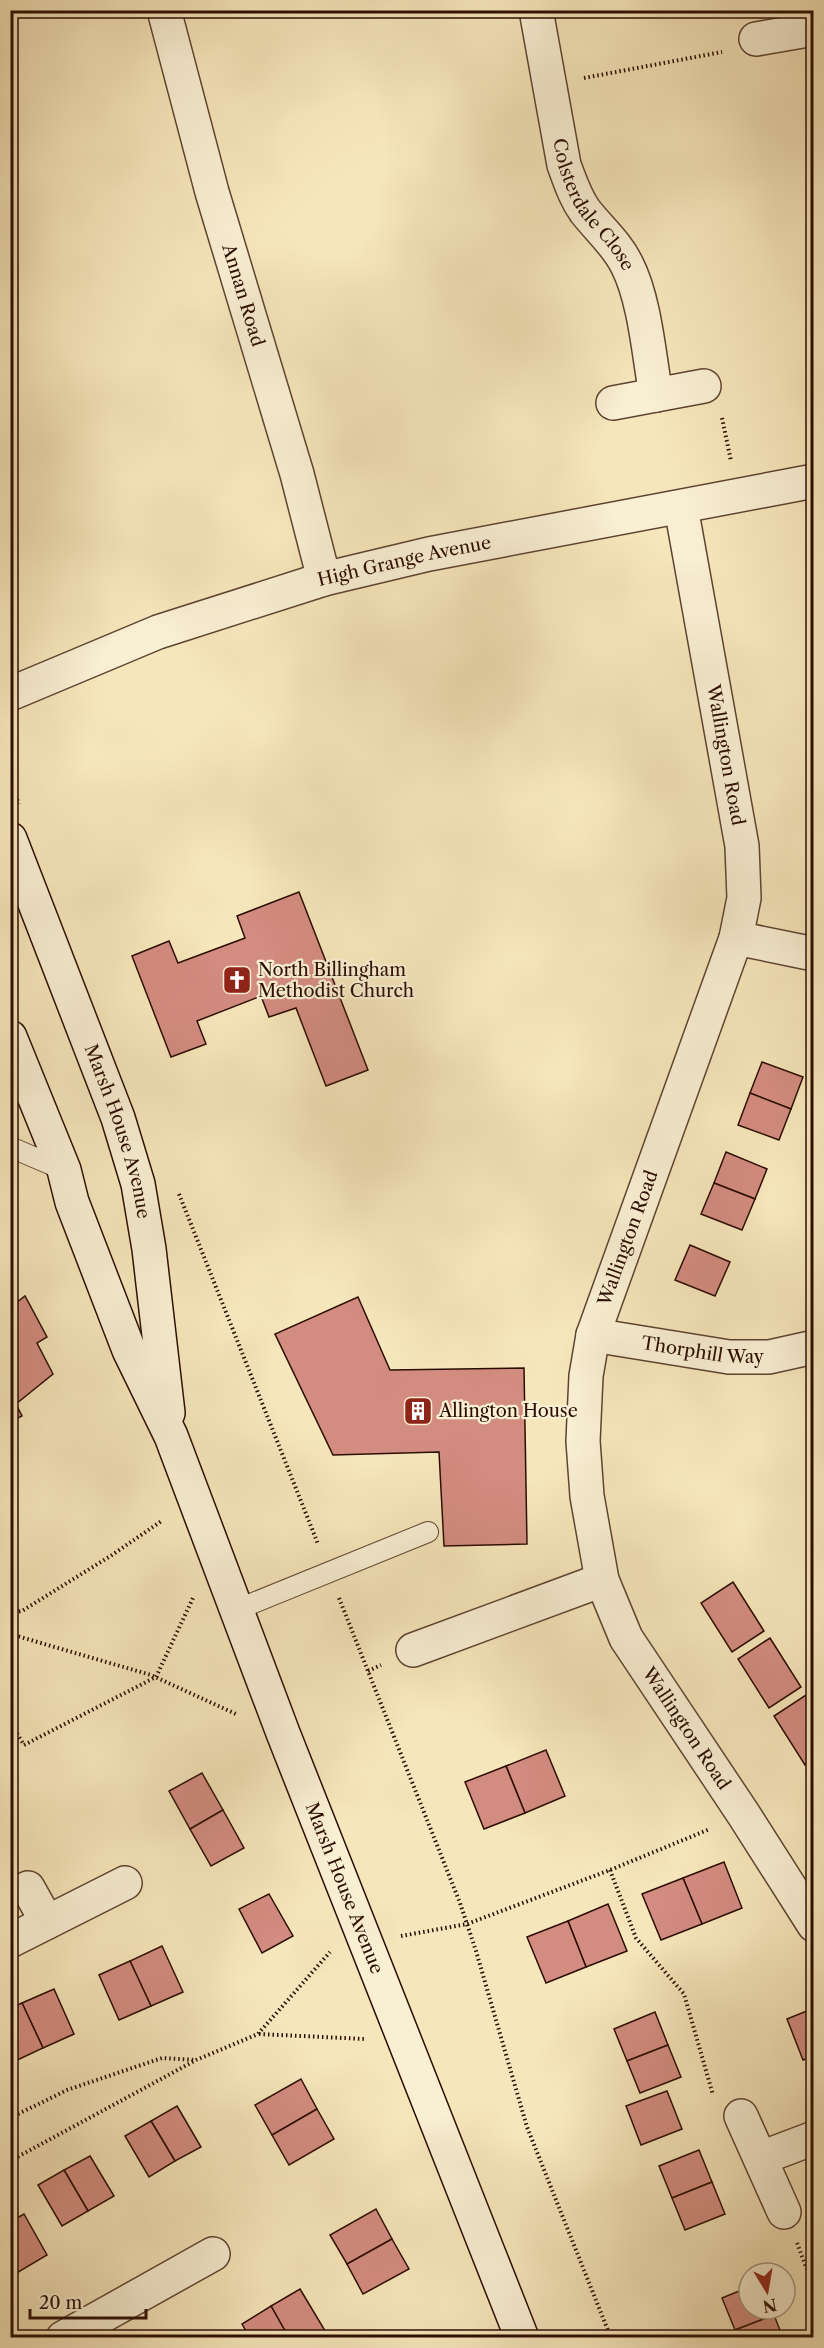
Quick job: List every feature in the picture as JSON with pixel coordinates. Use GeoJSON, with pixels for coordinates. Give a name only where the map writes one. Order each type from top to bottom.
{"type":"FeatureCollection","features":[{"type":"Feature","properties":{"kind":"street","name":"Annan Road"},"geometry":{"type":"LineString","coordinates":[[164,10],[212,192],[297,474],[324,579]]}},
{"type":"Feature","properties":{"kind":"street","name":"Colsterdale Close"},"geometry":{"type":"LineString","coordinates":[[536,10],[564,165],[572,189],[584,210],[614,243],[623,257],[637,291],[656,395]]}},
{"type":"Feature","properties":{"kind":"street"},"geometry":{"type":"LineString","coordinates":[[756,39],[813,29]]}},
{"type":"Feature","properties":{"kind":"street"},"geometry":{"type":"LineString","coordinates":[[613,404],[704,386]]}},
{"type":"Feature","properties":{"kind":"street","name":"High Grange Avenue"},"geometry":{"type":"LineString","coordinates":[[10,694],[158,632],[324,579],[429,554],[813,481]]}},
{"type":"Feature","properties":{"kind":"street","name":"Wallington Road"},"geometry":{"type":"LineString","coordinates":[[681,507],[742,846],[744,898],[736,938],[593,1335],[586,1376],[583,1441],[587,1496],[602,1580],[626,1638],[744,1815],[813,1925]]}},
{"type":"Feature","properties":{"kind":"street","name":"Marsh House Avenue"},"geometry":{"type":"LineString","coordinates":[[10,839],[118,1118],[138,1184],[149,1249],[171,1436]]}},
{"type":"Feature","properties":{"kind":"street"},"geometry":{"type":"LineString","coordinates":[[736,938],[813,954]]}},
{"type":"Feature","properties":{"kind":"street","name":"Marsh House Avenue"},"geometry":{"type":"LineString","coordinates":[[10,1036],[64,1170],[72,1202],[129,1350],[171,1436],[283,1732],[522,2337]]}},
{"type":"Feature","properties":{"kind":"street","name":"Thorphill Way"},"geometry":{"type":"LineString","coordinates":[[593,1335],[729,1357],[769,1357],[813,1347]]}},
{"type":"Feature","properties":{"kind":"street"},"geometry":{"type":"LineString","coordinates":[[413,1650],[602,1580]]}},
{"type":"Feature","properties":{"kind":"street"},"geometry":{"type":"LineString","coordinates":[[10,1941],[125,1883]]}},
{"type":"Feature","properties":{"kind":"street"},"geometry":{"type":"LineString","coordinates":[[28,1888],[47,1922]]}},
{"type":"Feature","properties":{"kind":"street"},"geometry":{"type":"LineString","coordinates":[[741,2116],[784,2212]]}},
{"type":"Feature","properties":{"kind":"street"},"geometry":{"type":"LineString","coordinates":[[761,2158],[813,2138]]}},
{"type":"Feature","properties":{"kind":"street"},"geometry":{"type":"LineString","coordinates":[[63,2337],[213,2253]]}},
{"type":"Feature","properties":{"kind":"lane"},"geometry":{"type":"LineString","coordinates":[[10,1146],[64,1170]]}},
{"type":"Feature","properties":{"kind":"lane"},"geometry":{"type":"LineString","coordinates":[[236,1610],[428,1532]]}},
{"type":"Feature","properties":{"kind":"path"},"geometry":{"type":"LineString","coordinates":[[549,84],[724,52],[756,39]]}},
{"type":"Feature","properties":{"kind":"path"},"geometry":{"type":"LineString","coordinates":[[704,386],[715,384],[738,496]]}},
{"type":"Feature","properties":{"kind":"path"},"geometry":{"type":"LineString","coordinates":[[178,1193],[467,1924],[527,2127],[611,2337]]}},
{"type":"Feature","properties":{"kind":"path"},"geometry":{"type":"LineString","coordinates":[[10,1613],[22,1611],[112,1555],[193,1499]]}},
{"type":"Feature","properties":{"kind":"path"},"geometry":{"type":"LineString","coordinates":[[10,1722],[24,1745],[156,1677],[186,1611],[216,1558]]}},
{"type":"Feature","properties":{"kind":"path"},"geometry":{"type":"LineString","coordinates":[[10,1634],[156,1677],[248,1720],[283,1732]]}},
{"type":"Feature","properties":{"kind":"path"},"geometry":{"type":"LineString","coordinates":[[258,2034],[332,1949],[467,1924],[610,1870],[744,1815]]}},
{"type":"Feature","properties":{"kind":"path"},"geometry":{"type":"LineString","coordinates":[[610,1870],[636,1938],[684,1994],[721,2121],[741,2116]]}},
{"type":"Feature","properties":{"kind":"path"},"geometry":{"type":"LineString","coordinates":[[10,2161],[196,2060],[258,2034],[362,2040],[400,2026]]}},
{"type":"Feature","properties":{"kind":"path"},"geometry":{"type":"LineString","coordinates":[[10,2118],[67,2090],[162,2058],[196,2060]]}},
{"type":"Feature","properties":{"kind":"path"},"geometry":{"type":"LineString","coordinates":[[784,2212],[813,2288]]}},
{"type":"Feature","properties":{"kind":"building","name":"North Billingham Methodist Church"},"geometry":{"type":"Polygon","coordinates":[[[299,892],[368,1070],[326,1086],[296,1008],[269,1017],[261,996],[197,1021],[206,1044],[171,1057],[132,956],[169,941],[178,963],[245,938],[237,916],[299,892]]]}},
{"type":"Feature","properties":{"kind":"building"},"geometry":{"type":"Polygon","coordinates":[[[762,1062],[803,1077],[791,1109],[750,1093],[762,1062]]]}},
{"type":"Feature","properties":{"kind":"building"},"geometry":{"type":"Polygon","coordinates":[[[750,1093],[791,1109],[779,1140],[738,1125],[750,1093]]]}},
{"type":"Feature","properties":{"kind":"building"},"geometry":{"type":"Polygon","coordinates":[[[726,1152],[767,1169],[755,1199],[714,1183],[726,1152]]]}},
{"type":"Feature","properties":{"kind":"building"},"geometry":{"type":"Polygon","coordinates":[[[714,1183],[755,1199],[742,1230],[701,1214],[714,1183]]]}},
{"type":"Feature","properties":{"kind":"building"},"geometry":{"type":"Polygon","coordinates":[[[690,1245],[730,1262],[715,1296],[675,1280],[690,1245]]]}},
{"type":"Feature","properties":{"kind":"building"},"geometry":{"type":"Polygon","coordinates":[[[10,1293],[16,1303],[25,1296],[47,1337],[37,1343],[53,1374],[16,1404],[22,1416],[10,1422],[10,1293]]]}},
{"type":"Feature","properties":{"kind":"building","name":"Allington House"},"geometry":{"type":"Polygon","coordinates":[[[358,1297],[390,1370],[524,1368],[527,1544],[444,1546],[439,1452],[333,1455],[275,1334],[358,1297]]]}},
{"type":"Feature","properties":{"kind":"building"},"geometry":{"type":"Polygon","coordinates":[[[733,1582],[764,1631],[732,1652],[701,1603],[733,1582]]]}},
{"type":"Feature","properties":{"kind":"building"},"geometry":{"type":"Polygon","coordinates":[[[770,1638],[801,1687],[769,1708],[738,1659],[770,1638]]]}},
{"type":"Feature","properties":{"kind":"building"},"geometry":{"type":"Polygon","coordinates":[[[806,1695],[814,1706],[814,1759],[805,1765],[774,1716],[806,1695]]]}},
{"type":"Feature","properties":{"kind":"building"},"geometry":{"type":"Polygon","coordinates":[[[546,1750],[565,1796],[525,1813],[506,1766],[546,1750]]]}},
{"type":"Feature","properties":{"kind":"building"},"geometry":{"type":"Polygon","coordinates":[[[506,1766],[525,1813],[484,1829],[465,1782],[506,1766]]]}},
{"type":"Feature","properties":{"kind":"building"},"geometry":{"type":"Polygon","coordinates":[[[202,1773],[223,1810],[190,1829],[169,1791],[202,1773]]]}},
{"type":"Feature","properties":{"kind":"building"},"geometry":{"type":"Polygon","coordinates":[[[223,1810],[244,1848],[211,1866],[190,1829],[223,1810]]]}},
{"type":"Feature","properties":{"kind":"building"},"geometry":{"type":"Polygon","coordinates":[[[724,1862],[742,1908],[702,1924],[683,1878],[724,1862]]]}},
{"type":"Feature","properties":{"kind":"building"},"geometry":{"type":"Polygon","coordinates":[[[683,1878],[702,1924],[661,1940],[642,1894],[683,1878]]]}},
{"type":"Feature","properties":{"kind":"building"},"geometry":{"type":"Polygon","coordinates":[[[269,1894],[293,1936],[262,1953],[239,1909],[269,1894]]]}},
{"type":"Feature","properties":{"kind":"building"},"geometry":{"type":"Polygon","coordinates":[[[608,1904],[627,1951],[586,1967],[568,1921],[608,1904]]]}},
{"type":"Feature","properties":{"kind":"building"},"geometry":{"type":"Polygon","coordinates":[[[568,1921],[586,1967],[546,1983],[527,1937],[568,1921]]]}},
{"type":"Feature","properties":{"kind":"building"},"geometry":{"type":"Polygon","coordinates":[[[162,1946],[183,1992],[151,2006],[130,1961],[162,1946]]]}},
{"type":"Feature","properties":{"kind":"building"},"geometry":{"type":"Polygon","coordinates":[[[130,1961],[151,2006],[119,2020],[99,1975],[130,1961]]]}},
{"type":"Feature","properties":{"kind":"building"},"geometry":{"type":"Polygon","coordinates":[[[54,1989],[74,2034],[43,2048],[22,2003],[54,1989]]]}},
{"type":"Feature","properties":{"kind":"building"},"geometry":{"type":"Polygon","coordinates":[[[22,2003],[43,2048],[11,2063],[10,2008],[22,2003]]]}},
{"type":"Feature","properties":{"kind":"building"},"geometry":{"type":"Polygon","coordinates":[[[814,2008],[814,2056],[803,2060],[787,2019],[814,2008]]]}},
{"type":"Feature","properties":{"kind":"building"},"geometry":{"type":"Polygon","coordinates":[[[655,2012],[668,2045],[627,2061],[614,2029],[655,2012]]]}},
{"type":"Feature","properties":{"kind":"building"},"geometry":{"type":"Polygon","coordinates":[[[668,2045],[681,2077],[640,2093],[627,2061],[668,2045]]]}},
{"type":"Feature","properties":{"kind":"building"},"geometry":{"type":"Polygon","coordinates":[[[301,2079],[317,2109],[272,2135],[255,2105],[301,2079]]]}},
{"type":"Feature","properties":{"kind":"building"},"geometry":{"type":"Polygon","coordinates":[[[667,2091],[682,2129],[641,2145],[626,2106],[667,2091]]]}},
{"type":"Feature","properties":{"kind":"building"},"geometry":{"type":"Polygon","coordinates":[[[177,2106],[201,2147],[175,2161],[151,2121],[177,2106]]]}},
{"type":"Feature","properties":{"kind":"building"},"geometry":{"type":"Polygon","coordinates":[[[317,2109],[334,2139],[289,2165],[272,2135],[317,2109]]]}},
{"type":"Feature","properties":{"kind":"building"},"geometry":{"type":"Polygon","coordinates":[[[151,2121],[175,2161],[149,2177],[125,2136],[151,2121]]]}},
{"type":"Feature","properties":{"kind":"building"},"geometry":{"type":"Polygon","coordinates":[[[699,2150],[712,2182],[672,2198],[659,2166],[699,2150]]]}},
{"type":"Feature","properties":{"kind":"building"},"geometry":{"type":"Polygon","coordinates":[[[90,2156],[114,2196],[88,2211],[64,2170],[90,2156]]]}},
{"type":"Feature","properties":{"kind":"building"},"geometry":{"type":"Polygon","coordinates":[[[64,2170],[88,2211],[62,2226],[38,2185],[64,2170]]]}},
{"type":"Feature","properties":{"kind":"building"},"geometry":{"type":"Polygon","coordinates":[[[712,2182],[725,2214],[685,2230],[672,2198],[712,2182]]]}},
{"type":"Feature","properties":{"kind":"building"},"geometry":{"type":"Polygon","coordinates":[[[376,2209],[392,2239],[347,2264],[330,2235],[376,2209]]]}},
{"type":"Feature","properties":{"kind":"building"},"geometry":{"type":"Polygon","coordinates":[[[24,2214],[47,2255],[10,2277],[10,2222],[24,2214]]]}},
{"type":"Feature","properties":{"kind":"building"},"geometry":{"type":"Polygon","coordinates":[[[392,2239],[409,2269],[363,2294],[347,2264],[392,2239]]]}},
{"type":"Feature","properties":{"kind":"building"},"geometry":{"type":"Polygon","coordinates":[[[300,2289],[327,2334],[321,2338],[289,2338],[271,2306],[300,2289]]]}},
{"type":"Feature","properties":{"kind":"building"},"geometry":{"type":"Polygon","coordinates":[[[737,2292],[737,2321],[758,2321],[735,2330],[722,2298],[737,2292]]]}},
{"type":"Feature","properties":{"kind":"building"},"geometry":{"type":"Polygon","coordinates":[[[271,2306],[289,2338],[250,2338],[242,2324],[271,2306]]]}},
{"type":"Feature","properties":{"kind":"building"},"geometry":{"type":"Polygon","coordinates":[[[758,2321],[776,2321],[783,2338],[738,2338],[735,2330],[758,2321]]]}},
{"type":"Feature","properties":{"kind":"place","name":"North Billingham Methodist Church"},"geometry":{"type":"Point","coordinates":[237,980]}},
{"type":"Feature","properties":{"kind":"place","name":"Allington House"},"geometry":{"type":"Point","coordinates":[418,1411]}}]}
